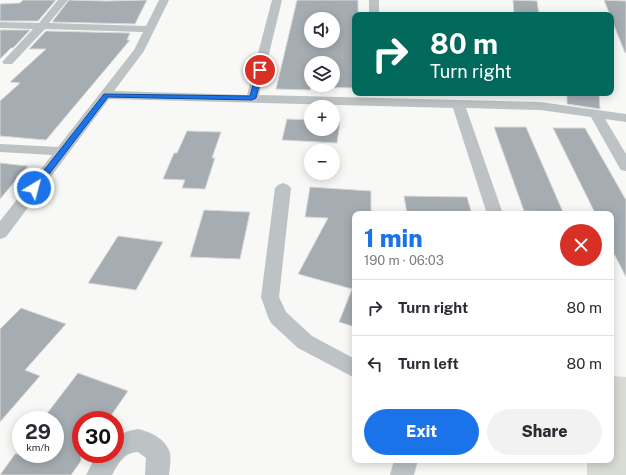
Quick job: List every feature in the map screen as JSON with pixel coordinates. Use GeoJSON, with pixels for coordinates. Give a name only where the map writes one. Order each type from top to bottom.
{"type":"FeatureCollection","features":[{"type":"Feature","properties":{"kind":"street"},"geometry":{"type":"LineString","coordinates":[[8,62],[41,27],[63,0]]}},
{"type":"Feature","properties":{"kind":"street"},"geometry":{"type":"LineString","coordinates":[[0,233],[61,151],[139,51],[164,0]]}},
{"type":"Feature","properties":{"kind":"street"},"geometry":{"type":"LineString","coordinates":[[252,98],[277,0]]}},
{"type":"Feature","properties":{"kind":"street"},"geometry":{"type":"LineString","coordinates":[[374,0],[374,12]]}},
{"type":"Feature","properties":{"kind":"street"},"geometry":{"type":"LineString","coordinates":[[0,25],[151,29]]}},
{"type":"Feature","properties":{"kind":"street"},"geometry":{"type":"LineString","coordinates":[[106,95],[252,98],[380,98],[458,104],[540,106],[626,118]]}},
{"type":"Feature","properties":{"kind":"street"},"geometry":{"type":"LineString","coordinates":[[540,106],[541,96]]}},
{"type":"Feature","properties":{"kind":"street"},"geometry":{"type":"LineString","coordinates":[[458,104],[493,211]]}},
{"type":"Feature","properties":{"kind":"street"},"geometry":{"type":"LineString","coordinates":[[596,114],[626,167]]}},
{"type":"Feature","properties":{"kind":"street"},"geometry":{"type":"LineString","coordinates":[[0,148],[61,151]]}},
{"type":"Feature","properties":{"kind":"street"},"geometry":{"type":"LineString","coordinates":[[283,188],[270,297],[278,317],[305,342],[352,367]]}},
{"type":"Feature","properties":{"kind":"street"},"geometry":{"type":"LineString","coordinates":[[124,444],[131,440],[148,442],[158,454],[157,475]]}},
{"type":"Feature","properties":{"kind":"street"},"geometry":{"type":"LineString","coordinates":[[98,475],[105,463]]}},
{"type":"Feature","properties":{"kind":"street"},"geometry":{"type":"LineString","coordinates":[[402,475],[405,463]]}},
{"type":"Feature","properties":{"kind":"shaded area"},"geometry":{"type":"Polygon","coordinates":[[[614,376],[626,377],[626,475],[587,475],[587,463],[614,463],[614,376]]]}},
{"type":"Feature","properties":{"kind":"building"},"geometry":{"type":"Polygon","coordinates":[[[23,0],[56,0],[38,21],[0,21],[0,4],[20,3],[23,0]]]}},
{"type":"Feature","properties":{"kind":"building"},"geometry":{"type":"Polygon","coordinates":[[[69,0],[147,0],[135,24],[52,22],[69,0]]]}},
{"type":"Feature","properties":{"kind":"building"},"geometry":{"type":"Polygon","coordinates":[[[297,0],[358,0],[358,12],[352,12],[352,88],[340,88],[340,56],[304,56],[304,90],[276,89],[297,0]]]}},
{"type":"Feature","properties":{"kind":"building"},"geometry":{"type":"Polygon","coordinates":[[[513,0],[537,1],[539,12],[514,12],[513,0]]]}},
{"type":"Feature","properties":{"kind":"building"},"geometry":{"type":"Polygon","coordinates":[[[604,0],[626,1],[626,53],[614,25],[614,12],[609,12],[604,0]]]}},
{"type":"Feature","properties":{"kind":"building"},"geometry":{"type":"Polygon","coordinates":[[[0,30],[30,30],[0,59],[0,30]]]}},
{"type":"Feature","properties":{"kind":"building"},"geometry":{"type":"Polygon","coordinates":[[[46,31],[130,33],[127,40],[130,40],[46,140],[0,136],[0,101],[20,83],[10,82],[46,49],[29,49],[46,31]]]}},
{"type":"Feature","properties":{"kind":"building"},"geometry":{"type":"Polygon","coordinates":[[[567,96],[599,96],[600,109],[567,104],[567,96]]]}},
{"type":"Feature","properties":{"kind":"building"},"geometry":{"type":"Polygon","coordinates":[[[287,119],[304,120],[304,136],[338,136],[337,143],[282,140],[287,119]]]}},
{"type":"Feature","properties":{"kind":"building"},"geometry":{"type":"Polygon","coordinates":[[[494,127],[526,127],[563,211],[524,211],[494,127]]]}},
{"type":"Feature","properties":{"kind":"building"},"geometry":{"type":"Polygon","coordinates":[[[553,128],[585,128],[626,200],[626,277],[614,254],[614,211],[594,211],[553,128]]]}},
{"type":"Feature","properties":{"kind":"building"},"geometry":{"type":"Polygon","coordinates":[[[187,131],[221,132],[212,158],[215,158],[205,189],[182,188],[185,180],[163,179],[174,153],[177,153],[187,131]]]}},
{"type":"Feature","properties":{"kind":"building"},"geometry":{"type":"Polygon","coordinates":[[[0,163],[28,166],[0,199],[0,163]]]}},
{"type":"Feature","properties":{"kind":"building"},"geometry":{"type":"Polygon","coordinates":[[[310,187],[371,191],[371,211],[352,211],[352,289],[298,274],[328,218],[305,217],[310,187]]]}},
{"type":"Feature","properties":{"kind":"building"},"geometry":{"type":"Polygon","coordinates":[[[404,196],[467,197],[471,211],[406,211],[404,196]]]}},
{"type":"Feature","properties":{"kind":"building"},"geometry":{"type":"Polygon","coordinates":[[[204,210],[250,212],[240,259],[190,257],[204,210]]]}},
{"type":"Feature","properties":{"kind":"building"},"geometry":{"type":"Polygon","coordinates":[[[118,236],[163,242],[136,290],[88,283],[118,236]]]}},
{"type":"Feature","properties":{"kind":"building"},"geometry":{"type":"Polygon","coordinates":[[[352,289],[352,326],[339,322],[352,289]]]}},
{"type":"Feature","properties":{"kind":"building"},"geometry":{"type":"Polygon","coordinates":[[[21,308],[66,324],[25,370],[40,376],[0,422],[0,329],[21,308]]]}},
{"type":"Feature","properties":{"kind":"building"},"geometry":{"type":"Polygon","coordinates":[[[78,373],[128,391],[114,411],[72,411],[72,463],[80,463],[71,475],[0,475],[12,458],[12,463],[64,463],[64,411],[49,411],[78,373]]]}},
{"type":"Feature","properties":{"kind":"route"},"geometry":{"type":"LineString","coordinates":[[34,188],[61,151],[106,95],[252,98],[260,70]]}}]}
